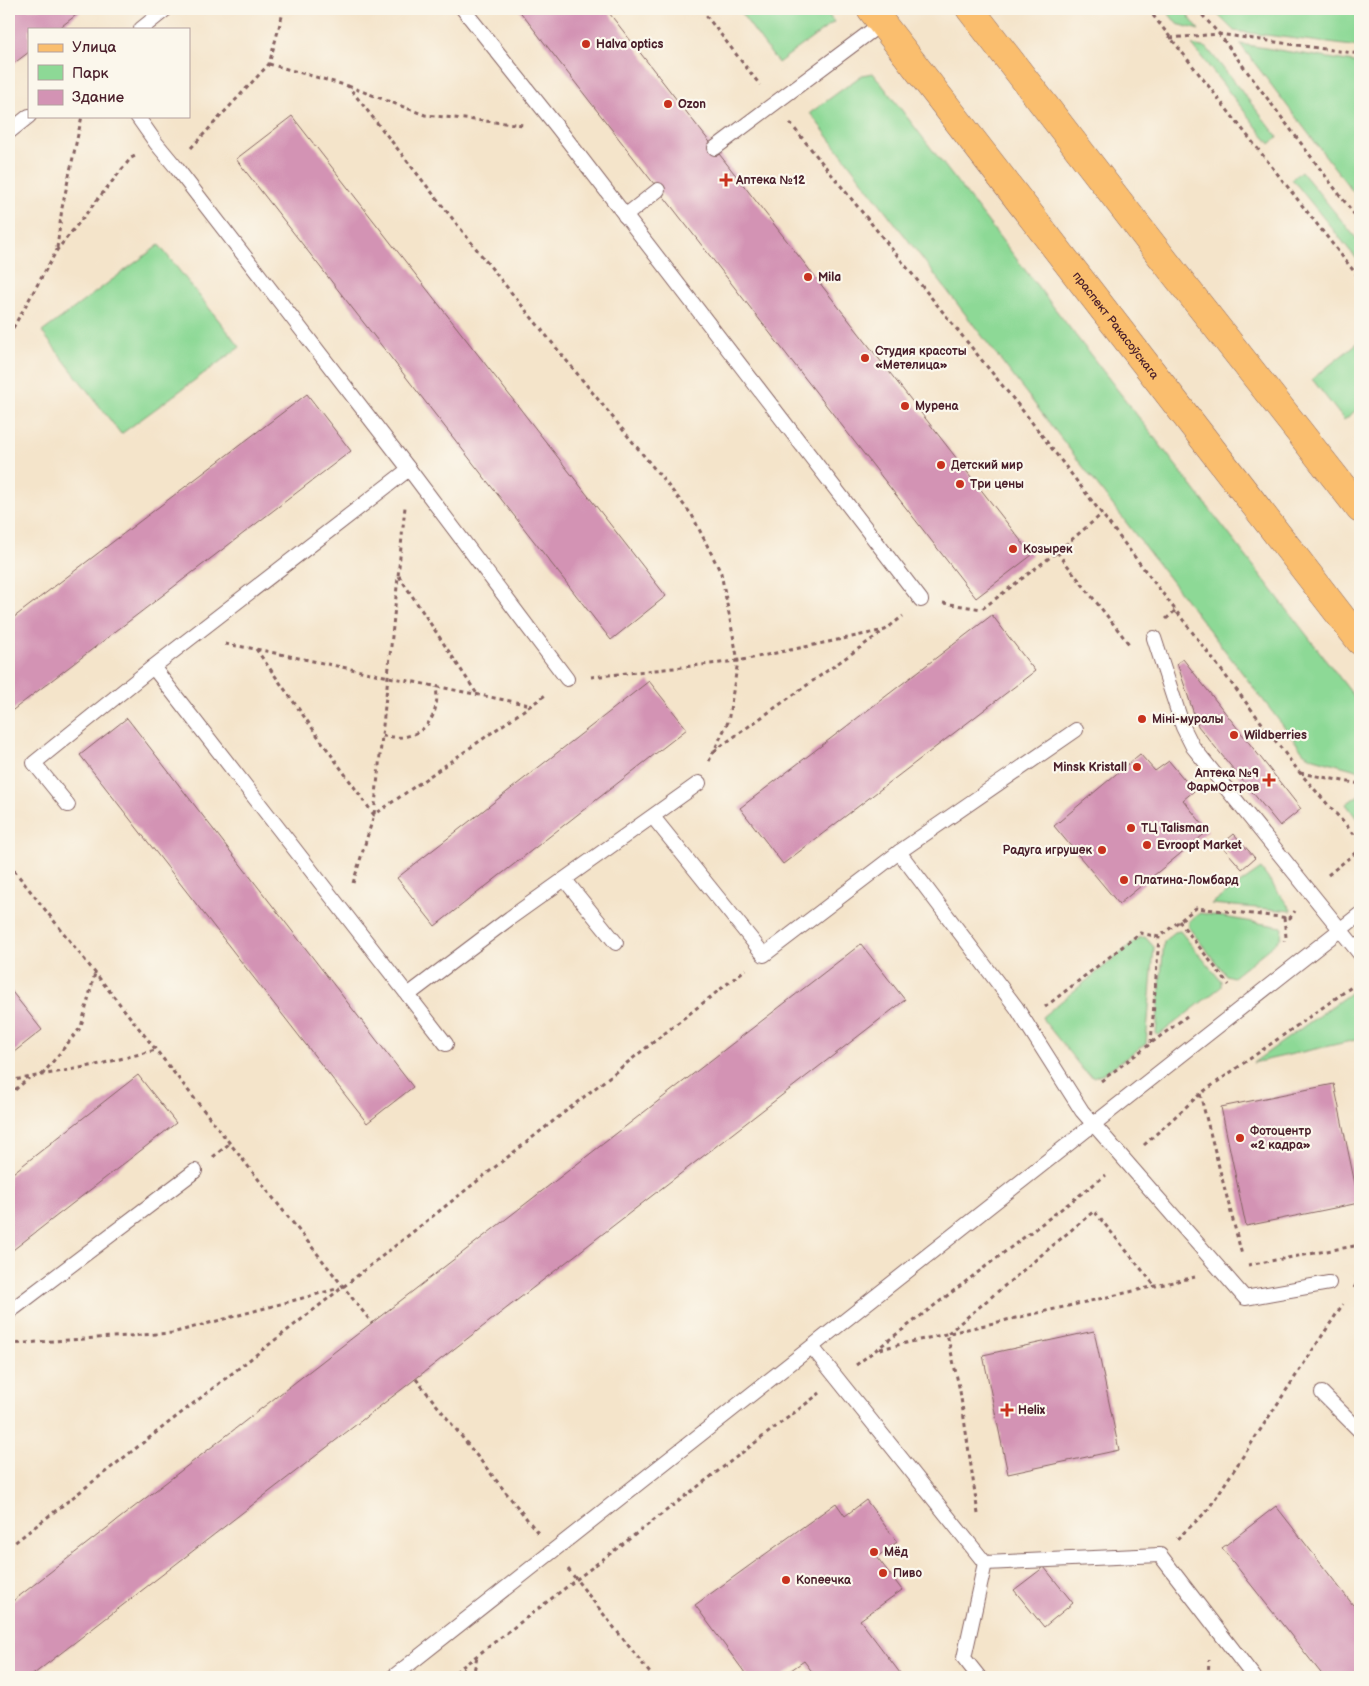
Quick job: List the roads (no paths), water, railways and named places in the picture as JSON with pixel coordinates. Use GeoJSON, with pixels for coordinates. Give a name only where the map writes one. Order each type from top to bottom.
{"type":"FeatureCollection","features":[{"type":"Feature","properties":{"kind":"main road"},"geometry":{"type":"LineString","coordinates":[[970,9],[1360,509]]}},
{"type":"Feature","properties":{"kind":"main road","name":"праспект Ракасоўскага"},"geometry":{"type":"LineString","coordinates":[[877,16],[1360,641]]}},
{"type":"Feature","properties":{"kind":"lane"},"geometry":{"type":"LineString","coordinates":[[142,28],[166,9]]}},
{"type":"Feature","properties":{"kind":"lane"},"geometry":{"type":"LineString","coordinates":[[462,9],[558,128],[922,600]]}},
{"type":"Feature","properties":{"kind":"lane"},"geometry":{"type":"LineString","coordinates":[[715,148],[775,104],[877,16]]}},
{"type":"Feature","properties":{"kind":"lane"},"geometry":{"type":"LineString","coordinates":[[9,132],[28,117]]}},
{"type":"Feature","properties":{"kind":"lane"},"geometry":{"type":"LineString","coordinates":[[138,118],[409,469],[567,679]]}},
{"type":"Feature","properties":{"kind":"lane"},"geometry":{"type":"LineString","coordinates":[[625,216],[658,190]]}},
{"type":"Feature","properties":{"kind":"lane"},"geometry":{"type":"LineString","coordinates":[[68,805],[34,763],[153,667],[409,469]]}},
{"type":"Feature","properties":{"kind":"lane"},"geometry":{"type":"LineString","coordinates":[[1154,638],[1183,727],[1194,747],[1285,855],[1309,890],[1360,954]]}},
{"type":"Feature","properties":{"kind":"lane"},"geometry":{"type":"LineString","coordinates":[[153,667],[446,1044]]}},
{"type":"Feature","properties":{"kind":"lane"},"geometry":{"type":"LineString","coordinates":[[653,817],[764,955],[899,852],[1076,730]]}},
{"type":"Feature","properties":{"kind":"lane"},"geometry":{"type":"LineString","coordinates":[[408,995],[699,783]]}},
{"type":"Feature","properties":{"kind":"lane"},"geometry":{"type":"LineString","coordinates":[[899,852],[1016,1007],[1082,1111],[1244,1298],[1329,1283]]}},
{"type":"Feature","properties":{"kind":"lane"},"geometry":{"type":"LineString","coordinates":[[565,880],[616,943]]}},
{"type":"Feature","properties":{"kind":"lane"},"geometry":{"type":"LineString","coordinates":[[393,1677],[1360,914]]}},
{"type":"Feature","properties":{"kind":"lane"},"geometry":{"type":"LineString","coordinates":[[9,1312],[195,1171]]}},
{"type":"Feature","properties":{"kind":"lane"},"geometry":{"type":"LineString","coordinates":[[812,1347],[985,1563]]}},
{"type":"Feature","properties":{"kind":"lane"},"geometry":{"type":"LineString","coordinates":[[1322,1393],[1360,1431]]}},
{"type":"Feature","properties":{"kind":"lane"},"geometry":{"type":"LineString","coordinates":[[985,1563],[1160,1555],[1254,1677]]}},
{"type":"Feature","properties":{"kind":"lane"},"geometry":{"type":"LineString","coordinates":[[979,1677],[964,1658],[985,1563]]}},
{"type":"Feature","properties":{"kind":"place","name":"Halva optics"},"geometry":{"type":"Point","coordinates":[586,44]}},
{"type":"Feature","properties":{"kind":"place","name":"Ozon"},"geometry":{"type":"Point","coordinates":[668,104]}},
{"type":"Feature","properties":{"kind":"place","name":"Аптека №12"},"geometry":{"type":"Point","coordinates":[726,180]}},
{"type":"Feature","properties":{"kind":"place","name":"Mila"},"geometry":{"type":"Point","coordinates":[808,277]}},
{"type":"Feature","properties":{"kind":"place","name":"Студия красоты «Метелица»"},"geometry":{"type":"Point","coordinates":[865,358]}},
{"type":"Feature","properties":{"kind":"place","name":"Мурена"},"geometry":{"type":"Point","coordinates":[905,406]}},
{"type":"Feature","properties":{"kind":"place","name":"Детский мир"},"geometry":{"type":"Point","coordinates":[941,465]}},
{"type":"Feature","properties":{"kind":"place","name":"Три цены"},"geometry":{"type":"Point","coordinates":[960,484]}},
{"type":"Feature","properties":{"kind":"place","name":"Козырек"},"geometry":{"type":"Point","coordinates":[1013,549]}},
{"type":"Feature","properties":{"kind":"place","name":"Міні-муралы"},"geometry":{"type":"Point","coordinates":[1142,719]}},
{"type":"Feature","properties":{"kind":"place","name":"Wildberries"},"geometry":{"type":"Point","coordinates":[1234,735]}},
{"type":"Feature","properties":{"kind":"place","name":"Minsk Kristall"},"geometry":{"type":"Point","coordinates":[1137,767]}},
{"type":"Feature","properties":{"kind":"place","name":"Аптека №9 ФармОстров"},"geometry":{"type":"Point","coordinates":[1269,780]}},
{"type":"Feature","properties":{"kind":"place","name":"ТЦ Talisman"},"geometry":{"type":"Point","coordinates":[1131,828]}},
{"type":"Feature","properties":{"kind":"place","name":"Evroopt Market"},"geometry":{"type":"Point","coordinates":[1147,845]}},
{"type":"Feature","properties":{"kind":"place","name":"Радуга игрушек"},"geometry":{"type":"Point","coordinates":[1102,850]}},
{"type":"Feature","properties":{"kind":"place","name":"Платина-Ломбард"},"geometry":{"type":"Point","coordinates":[1124,880]}},
{"type":"Feature","properties":{"kind":"place","name":"Фотоцентр «2 кадра»"},"geometry":{"type":"Point","coordinates":[1240,1138]}},
{"type":"Feature","properties":{"kind":"place","name":"Helix"},"geometry":{"type":"Point","coordinates":[1007,1410]}},
{"type":"Feature","properties":{"kind":"place","name":"Мёд"},"geometry":{"type":"Point","coordinates":[874,1552]}},
{"type":"Feature","properties":{"kind":"place","name":"Пиво"},"geometry":{"type":"Point","coordinates":[883,1573]}},
{"type":"Feature","properties":{"kind":"place","name":"Копеечка"},"geometry":{"type":"Point","coordinates":[786,1580]}}]}
